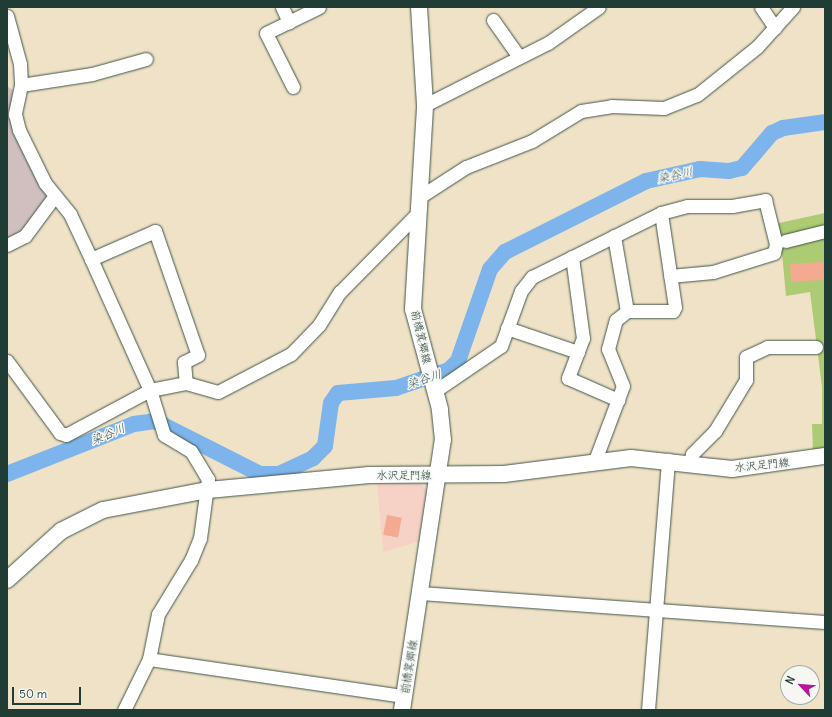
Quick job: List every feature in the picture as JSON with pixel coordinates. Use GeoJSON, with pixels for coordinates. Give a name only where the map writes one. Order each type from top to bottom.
{"type":"FeatureCollection","features":[{"type":"Feature","properties":{"kind":"main road","name":"前橋箕郷線"},"geometry":{"type":"LineString","coordinates":[[403,703],[442,434],[434,389],[414,309],[417,214],[425,105],[419,7]]}},
{"type":"Feature","properties":{"kind":"main road","name":"水沢足門線"},"geometry":{"type":"LineString","coordinates":[[7,580],[61,531],[103,510],[208,490],[369,475],[504,474],[631,458],[748,468],[825,456]]}},
{"type":"Feature","properties":{"kind":"street"},"geometry":{"type":"LineString","coordinates":[[282,7],[289,22]]}},
{"type":"Feature","properties":{"kind":"street"},"geometry":{"type":"LineString","coordinates":[[293,87],[266,33],[319,7]]}},
{"type":"Feature","properties":{"kind":"street"},"geometry":{"type":"LineString","coordinates":[[425,105],[548,43],[599,7]]}},
{"type":"Feature","properties":{"kind":"street"},"geometry":{"type":"LineString","coordinates":[[761,7],[775,28]]}},
{"type":"Feature","properties":{"kind":"street"},"geometry":{"type":"LineString","coordinates":[[418,198],[466,167],[532,141],[581,111],[611,106],[664,108],[692,98],[718,80],[775,28],[793,7]]}},
{"type":"Feature","properties":{"kind":"street"},"geometry":{"type":"LineString","coordinates":[[7,16],[20,64],[21,84],[15,121],[54,197],[70,214],[150,390],[164,435],[199,459],[208,479],[208,490],[200,538],[191,560],[158,614],[149,659],[124,710]]}},
{"type":"Feature","properties":{"kind":"street"},"geometry":{"type":"LineString","coordinates":[[493,20],[519,57]]}},
{"type":"Feature","properties":{"kind":"street"},"geometry":{"type":"LineString","coordinates":[[21,84],[92,74],[146,59]]}},
{"type":"Feature","properties":{"kind":"street"},"geometry":{"type":"LineString","coordinates":[[7,245],[25,236],[54,197]]}},
{"type":"Feature","properties":{"kind":"street"},"geometry":{"type":"LineString","coordinates":[[434,389],[501,346],[521,291],[532,277],[661,213],[688,206],[732,206],[765,200],[777,248],[774,252],[713,272],[670,276]]}},
{"type":"Feature","properties":{"kind":"street"},"geometry":{"type":"LineString","coordinates":[[594,463],[624,386],[608,349],[616,320],[627,311],[673,311],[670,276],[661,213]]}},
{"type":"Feature","properties":{"kind":"street"},"geometry":{"type":"LineString","coordinates":[[7,361],[60,434],[66,435],[150,390],[186,383],[218,392],[283,360],[319,325],[345,287],[417,214]]}},
{"type":"Feature","properties":{"kind":"street"},"geometry":{"type":"LineString","coordinates":[[785,242],[825,230]]}},
{"type":"Feature","properties":{"kind":"street"},"geometry":{"type":"LineString","coordinates":[[91,259],[155,231],[198,355],[184,362],[186,383]]}},
{"type":"Feature","properties":{"kind":"street"},"geometry":{"type":"LineString","coordinates":[[614,236],[627,311]]}},
{"type":"Feature","properties":{"kind":"street"},"geometry":{"type":"LineString","coordinates":[[572,257],[583,325],[578,352],[568,378],[618,400]]}},
{"type":"Feature","properties":{"kind":"street"},"geometry":{"type":"LineString","coordinates":[[507,328],[578,352]]}},
{"type":"Feature","properties":{"kind":"street"},"geometry":{"type":"LineString","coordinates":[[690,463],[692,454],[715,431],[746,380],[746,357],[767,347],[816,347]]}},
{"type":"Feature","properties":{"kind":"street"},"geometry":{"type":"LineString","coordinates":[[648,710],[654,609],[668,460]]}},
{"type":"Feature","properties":{"kind":"street"},"geometry":{"type":"LineString","coordinates":[[420,593],[825,622]]}},
{"type":"Feature","properties":{"kind":"street"},"geometry":{"type":"LineString","coordinates":[[149,659],[403,703]]}},
{"type":"Feature","properties":{"kind":"shaded area"},"geometry":{"type":"Polygon","coordinates":[[[7,86],[14,91],[11,107],[48,196],[25,233],[7,240],[7,86]]]}},
{"type":"Feature","properties":{"kind":"shaded area"},"geometry":{"type":"Polygon","coordinates":[[[419,481],[429,494],[425,540],[383,552],[377,482],[419,481]]]}},
{"type":"Feature","properties":{"kind":"green space"},"geometry":{"type":"Polygon","coordinates":[[[825,213],[825,450],[813,452],[812,424],[822,424],[822,387],[810,292],[786,296],[782,253],[775,229],[779,223],[825,213]]]}},
{"type":"Feature","properties":{"kind":"building"},"geometry":{"type":"Polygon","coordinates":[[[823,262],[824,280],[791,282],[790,264],[823,262]]]}},
{"type":"Feature","properties":{"kind":"building"},"geometry":{"type":"Polygon","coordinates":[[[387,515],[402,518],[398,537],[383,535],[387,515]]]}},
{"type":"Feature","properties":{"kind":"waterway","name":"染谷川"},"geometry":{"type":"LineString","coordinates":[[7,474],[134,424],[155,421],[260,474],[279,474],[313,458],[325,446],[331,403],[338,393],[396,388],[449,370],[458,361],[490,269],[505,252],[646,181],[700,169],[729,171],[742,168],[772,133],[783,128],[825,122]]}}]}
